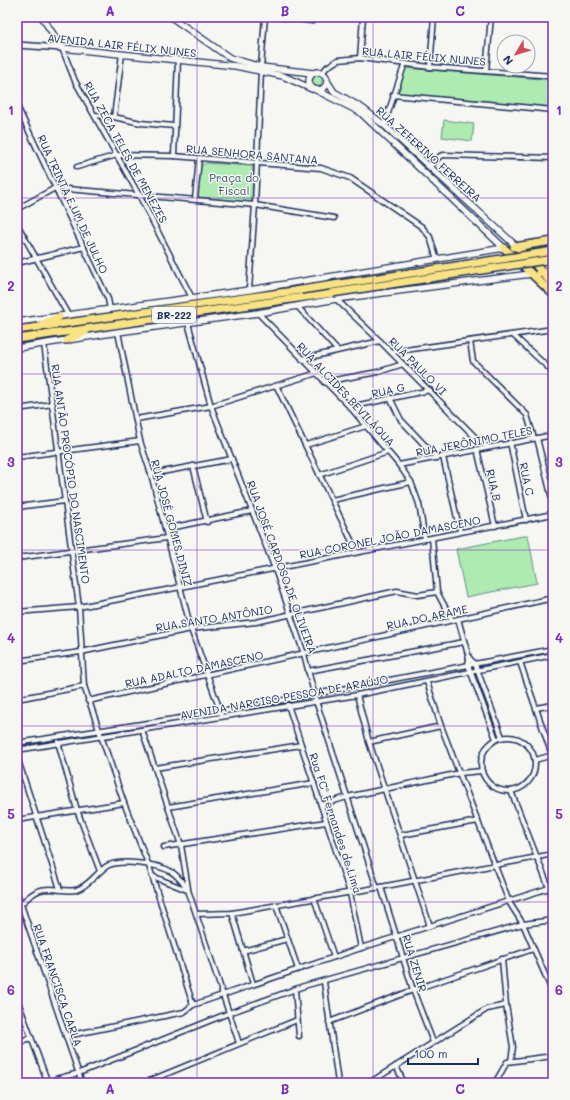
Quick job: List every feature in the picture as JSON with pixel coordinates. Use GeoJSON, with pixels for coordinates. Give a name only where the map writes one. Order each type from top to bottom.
{"type":"FeatureCollection","features":[{"type":"Feature","properties":{"kind":"highway","name":"BR-222"},"geometry":{"type":"LineString","coordinates":[[504,248],[553,241]]}},
{"type":"Feature","properties":{"kind":"highway"},"geometry":{"type":"LineString","coordinates":[[516,246],[553,285]]}},
{"type":"Feature","properties":{"kind":"highway"},"geometry":{"type":"LineString","coordinates":[[504,248],[553,294]]}},
{"type":"Feature","properties":{"kind":"highway","name":"BR-222"},"geometry":{"type":"LineString","coordinates":[[17,330],[301,290],[553,251]]}},
{"type":"Feature","properties":{"kind":"highway","name":"BR-222"},"geometry":{"type":"LineString","coordinates":[[17,339],[93,327],[334,296],[553,258]]}},
{"type":"Feature","properties":{"kind":"highway"},"geometry":{"type":"LineString","coordinates":[[531,274],[553,271]]}},
{"type":"Feature","properties":{"kind":"highway"},"geometry":{"type":"LineString","coordinates":[[34,327],[59,317]]}},
{"type":"Feature","properties":{"kind":"highway"},"geometry":{"type":"LineString","coordinates":[[67,340],[93,327]]}},
{"type":"Feature","properties":{"kind":"main road","name":"RUA ZECA TELES DE MENEZES"},"geometry":{"type":"LineString","coordinates":[[42,17],[62,48]]}},
{"type":"Feature","properties":{"kind":"main road","name":"RUA ZEFERINO FERREIRA"},"geometry":{"type":"LineString","coordinates":[[171,17],[230,58],[283,76],[360,112],[426,172],[459,206],[504,248]]}},
{"type":"Feature","properties":{"kind":"main road","name":"AVENIDA LAIR FÉLIX NUNES"},"geometry":{"type":"LineString","coordinates":[[62,48],[225,66]]}},
{"type":"Feature","properties":{"kind":"main road"},"geometry":{"type":"LineString","coordinates":[[225,66],[230,58]]}},
{"type":"Feature","properties":{"kind":"main road","name":"RUA ZEFERINO FERREIRA"},"geometry":{"type":"LineString","coordinates":[[225,66],[313,73]]}},
{"type":"Feature","properties":{"kind":"main road"},"geometry":{"type":"LineString","coordinates":[[313,73],[322,74],[327,81],[324,88],[314,90],[308,81],[313,73]]}},
{"type":"Feature","properties":{"kind":"main road","name":"RUA ZEFERINO FERREIRA"},"geometry":{"type":"LineString","coordinates":[[327,81],[334,92],[362,108],[384,125],[464,200],[516,246]]}},
{"type":"Feature","properties":{"kind":"main road"},"geometry":{"type":"LineString","coordinates":[[459,206],[464,200]]}},
{"type":"Feature","properties":{"kind":"main road","name":"BR-222"},"geometry":{"type":"LineString","coordinates":[[17,322],[249,290],[504,248]]}},
{"type":"Feature","properties":{"kind":"main road"},"geometry":{"type":"LineString","coordinates":[[17,348],[118,332],[258,313],[297,306],[334,296],[531,274]]}},
{"type":"Feature","properties":{"kind":"street"},"geometry":{"type":"LineString","coordinates":[[249,290],[256,204],[261,69],[265,17]]}},
{"type":"Feature","properties":{"kind":"street"},"geometry":{"type":"LineString","coordinates":[[279,17],[312,21]]}},
{"type":"Feature","properties":{"kind":"street"},"geometry":{"type":"LineString","coordinates":[[360,58],[363,17]]}},
{"type":"Feature","properties":{"kind":"street"},"geometry":{"type":"LineString","coordinates":[[430,66],[434,17]]}},
{"type":"Feature","properties":{"kind":"street"},"geometry":{"type":"LineString","coordinates":[[486,71],[491,17]]}},
{"type":"Feature","properties":{"kind":"street","name":"AVENIDA LAIR FÉLIX NUNES"},"geometry":{"type":"LineString","coordinates":[[17,45],[62,48]]}},
{"type":"Feature","properties":{"kind":"street","name":"RUA ZECA TELES DE MENEZES"},"geometry":{"type":"LineString","coordinates":[[62,48],[75,81],[139,195],[192,298]]}},
{"type":"Feature","properties":{"kind":"street"},"geometry":{"type":"LineString","coordinates":[[114,117],[122,54]]}},
{"type":"Feature","properties":{"kind":"street","name":"RUA LAIR FÉLIX NUNES"},"geometry":{"type":"LineString","coordinates":[[322,74],[328,67],[338,60],[360,58],[430,66],[553,76]]}},
{"type":"Feature","properties":{"kind":"street"},"geometry":{"type":"LineString","coordinates":[[174,156],[174,126],[178,60]]}},
{"type":"Feature","properties":{"kind":"street"},"geometry":{"type":"LineString","coordinates":[[384,125],[405,63]]}},
{"type":"Feature","properties":{"kind":"street"},"geometry":{"type":"LineString","coordinates":[[393,95],[553,110]]}},
{"type":"Feature","properties":{"kind":"street","name":"RUA TRINTA E UM DE JULHO"},"geometry":{"type":"LineString","coordinates":[[17,106],[108,299],[110,309]]}},
{"type":"Feature","properties":{"kind":"street"},"geometry":{"type":"LineString","coordinates":[[95,115],[114,117],[141,123],[174,126]]}},
{"type":"Feature","properties":{"kind":"street"},"geometry":{"type":"LineString","coordinates":[[430,167],[440,156],[444,154],[553,158]]}},
{"type":"Feature","properties":{"kind":"street","name":"RUA SENHORA SANTANA"},"geometry":{"type":"LineString","coordinates":[[77,167],[117,155],[174,156],[321,168],[350,178],[422,227],[430,237],[437,260]]}},
{"type":"Feature","properties":{"kind":"street"},"geometry":{"type":"LineString","coordinates":[[196,199],[199,159]]}},
{"type":"Feature","properties":{"kind":"street"},"geometry":{"type":"LineString","coordinates":[[17,209],[55,188],[256,204],[334,218]]}},
{"type":"Feature","properties":{"kind":"street"},"geometry":{"type":"LineString","coordinates":[[17,224],[38,259],[68,315]]}},
{"type":"Feature","properties":{"kind":"street"},"geometry":{"type":"LineString","coordinates":[[17,264],[84,247]]}},
{"type":"Feature","properties":{"kind":"street","name":"RUA PAULO VI"},"geometry":{"type":"LineString","coordinates":[[334,296],[430,390],[475,437],[488,447]]}},
{"type":"Feature","properties":{"kind":"street"},"geometry":{"type":"LineString","coordinates":[[297,306],[337,350]]}},
{"type":"Feature","properties":{"kind":"street","name":"RUA ALCIDES BEVILÁQUA"},"geometry":{"type":"LineString","coordinates":[[258,313],[350,407],[399,465],[411,482],[419,504],[425,539]]}},
{"type":"Feature","properties":{"kind":"street","name":"RUA JOSÉ CARDOSO DE OLIVEIRA"},"geometry":{"type":"LineString","coordinates":[[188,323],[211,406],[275,569],[304,654],[314,695],[347,797],[379,888]]}},
{"type":"Feature","properties":{"kind":"street"},"geometry":{"type":"LineString","coordinates":[[391,352],[553,328]]}},
{"type":"Feature","properties":{"kind":"street","name":"RUA JOSÉ GOMES DINIZ"},"geometry":{"type":"LineString","coordinates":[[118,332],[140,441],[151,474],[192,629],[206,675],[221,714]]}},
{"type":"Feature","properties":{"kind":"street"},"geometry":{"type":"LineString","coordinates":[[513,335],[553,372]]}},
{"type":"Feature","properties":{"kind":"street"},"geometry":{"type":"LineString","coordinates":[[302,359],[380,341]]}},
{"type":"Feature","properties":{"kind":"street"},"geometry":{"type":"LineString","coordinates":[[470,341],[473,361],[528,415],[536,438],[553,503]]}},
{"type":"Feature","properties":{"kind":"street","name":"RUA ANTÃO PROCÓPIO DO NASCIMENTO"},"geometry":{"type":"LineString","coordinates":[[44,344],[79,607],[84,686],[124,803],[149,866],[193,1005]]}},
{"type":"Feature","properties":{"kind":"street"},"geometry":{"type":"LineString","coordinates":[[324,382],[378,372],[403,364]]}},
{"type":"Feature","properties":{"kind":"street"},"geometry":{"type":"LineString","coordinates":[[136,419],[211,406],[317,374]]}},
{"type":"Feature","properties":{"kind":"street"},"geometry":{"type":"LineString","coordinates":[[277,387],[357,552]]}},
{"type":"Feature","properties":{"kind":"street","name":"RUA G"},"geometry":{"type":"LineString","coordinates":[[350,407],[430,390]]}},
{"type":"Feature","properties":{"kind":"street"},"geometry":{"type":"LineString","coordinates":[[390,398],[401,420],[437,458]]}},
{"type":"Feature","properties":{"kind":"street"},"geometry":{"type":"LineString","coordinates":[[17,409],[53,404]]}},
{"type":"Feature","properties":{"kind":"street"},"geometry":{"type":"LineString","coordinates":[[306,445],[366,426]]}},
{"type":"Feature","properties":{"kind":"street","name":"RUA JERÔNIMO TELES"},"geometry":{"type":"LineString","coordinates":[[399,465],[510,442],[553,435]]}},
{"type":"Feature","properties":{"kind":"street"},"geometry":{"type":"LineString","coordinates":[[17,457],[140,441]]}},
{"type":"Feature","properties":{"kind":"street","name":"RUA C"},"geometry":{"type":"LineString","coordinates":[[510,442],[526,520]]}},
{"type":"Feature","properties":{"kind":"street","name":"RUA B"},"geometry":{"type":"LineString","coordinates":[[477,449],[495,526]]}},
{"type":"Feature","properties":{"kind":"street"},"geometry":{"type":"LineString","coordinates":[[319,474],[388,452]]}},
{"type":"Feature","properties":{"kind":"street"},"geometry":{"type":"LineString","coordinates":[[443,457],[460,531]]}},
{"type":"Feature","properties":{"kind":"street"},"geometry":{"type":"LineString","coordinates":[[151,474],[232,459]]}},
{"type":"Feature","properties":{"kind":"street"},"geometry":{"type":"LineString","coordinates":[[193,466],[207,522]]}},
{"type":"Feature","properties":{"kind":"street"},"geometry":{"type":"LineString","coordinates":[[332,500],[411,482]]}},
{"type":"Feature","properties":{"kind":"street"},"geometry":{"type":"LineString","coordinates":[[17,507],[65,501]]}},
{"type":"Feature","properties":{"kind":"street"},"geometry":{"type":"LineString","coordinates":[[165,529],[207,522],[252,511]]}},
{"type":"Feature","properties":{"kind":"street","name":"RUA CORONEL JOÃO DAMASCENO"},"geometry":{"type":"LineString","coordinates":[[17,612],[79,607],[432,538],[460,531],[495,526],[553,514]]}},
{"type":"Feature","properties":{"kind":"street"},"geometry":{"type":"LineString","coordinates":[[17,558],[167,538]]}},
{"type":"Feature","properties":{"kind":"street"},"geometry":{"type":"LineString","coordinates":[[432,538],[437,592],[452,620]]}},
{"type":"Feature","properties":{"kind":"street","name":"RUA SANTO ANTÔNIO"},"geometry":{"type":"LineString","coordinates":[[17,661],[81,652],[192,629],[256,622],[397,591],[418,595],[437,592]]}},
{"type":"Feature","properties":{"kind":"street","name":"RUA DO ARAME"},"geometry":{"type":"LineString","coordinates":[[304,654],[553,598]]}},
{"type":"Feature","properties":{"kind":"street"},"geometry":{"type":"LineString","coordinates":[[458,619],[469,658],[468,665],[470,672],[496,739]]}},
{"type":"Feature","properties":{"kind":"street"},"geometry":{"type":"LineString","coordinates":[[308,671],[464,642]]}},
{"type":"Feature","properties":{"kind":"street","name":"AVENIDA NARCISO PESSOA DE ARAÚJO"},"geometry":{"type":"LineString","coordinates":[[17,750],[58,742],[188,723],[221,714],[314,695],[553,649]]}},
{"type":"Feature","properties":{"kind":"street","name":"RUA ADALTO DAMASCENO"},"geometry":{"type":"LineString","coordinates":[[88,701],[304,654]]}},
{"type":"Feature","properties":{"kind":"street","name":"AVENIDA NARCISO PESSOA DE ARAÚJO"},"geometry":{"type":"LineString","coordinates":[[17,743],[357,695],[427,682],[553,655]]}},
{"type":"Feature","properties":{"kind":"street"},"geometry":{"type":"LineString","coordinates":[[469,658],[475,664],[502,737]]}},
{"type":"Feature","properties":{"kind":"street"},"geometry":{"type":"LineString","coordinates":[[520,662],[553,756],[535,760]]}},
{"type":"Feature","properties":{"kind":"street"},"geometry":{"type":"LineString","coordinates":[[427,682],[441,726],[509,902],[523,924],[533,949],[544,968],[553,993]]}},
{"type":"Feature","properties":{"kind":"street"},"geometry":{"type":"LineString","coordinates":[[17,699],[84,686]]}},
{"type":"Feature","properties":{"kind":"street"},"geometry":{"type":"LineString","coordinates":[[357,695],[369,742],[386,789],[430,926]]}},
{"type":"Feature","properties":{"kind":"street","name":"Rua FCº Fernandes de Lima"},"geometry":{"type":"LineString","coordinates":[[288,705],[350,892],[361,948]]}},
{"type":"Feature","properties":{"kind":"street"},"geometry":{"type":"LineString","coordinates":[[536,708],[553,705]]}},
{"type":"Feature","properties":{"kind":"street"},"geometry":{"type":"LineString","coordinates":[[369,742],[441,726]]}},
{"type":"Feature","properties":{"kind":"street"},"geometry":{"type":"LineString","coordinates":[[142,730],[181,845],[188,890],[239,1043]]}},
{"type":"Feature","properties":{"kind":"street"},"geometry":{"type":"LineString","coordinates":[[511,736],[526,743],[531,749],[535,760],[535,772],[531,780],[519,790],[503,791],[490,784],[482,771],[481,764],[485,749],[496,739],[502,737],[511,736]]}},
{"type":"Feature","properties":{"kind":"street"},"geometry":{"type":"LineString","coordinates":[[58,742],[78,810],[100,871]]}},
{"type":"Feature","properties":{"kind":"street"},"geometry":{"type":"LineString","coordinates":[[155,768],[301,745]]}},
{"type":"Feature","properties":{"kind":"street"},"geometry":{"type":"LineString","coordinates":[[17,757],[35,817],[60,890]]}},
{"type":"Feature","properties":{"kind":"street"},"geometry":{"type":"LineString","coordinates":[[321,805],[347,797],[460,773],[482,771]]}},
{"type":"Feature","properties":{"kind":"street"},"geometry":{"type":"LineString","coordinates":[[168,807],[314,783]]}},
{"type":"Feature","properties":{"kind":"street"},"geometry":{"type":"LineString","coordinates":[[511,791],[553,898]]}},
{"type":"Feature","properties":{"kind":"street"},"geometry":{"type":"LineString","coordinates":[[17,820],[124,803]]}},
{"type":"Feature","properties":{"kind":"street"},"geometry":{"type":"LineString","coordinates":[[401,835],[478,821]]}},
{"type":"Feature","properties":{"kind":"street"},"geometry":{"type":"LineString","coordinates":[[164,846],[181,845],[326,822]]}},
{"type":"Feature","properties":{"kind":"street"},"geometry":{"type":"LineString","coordinates":[[197,914],[232,913],[379,888],[553,854]]}},
{"type":"Feature","properties":{"kind":"street"},"geometry":{"type":"LineString","coordinates":[[21,904],[36,890],[75,890],[84,887],[100,871],[119,862],[149,866],[170,871],[180,879],[188,890]]}},
{"type":"Feature","properties":{"kind":"street"},"geometry":{"type":"LineString","coordinates":[[152,876],[188,890]]}},
{"type":"Feature","properties":{"kind":"street","name":"RUA ZENIR"},"geometry":{"type":"LineString","coordinates":[[379,888],[397,937],[413,990],[433,1042]]}},
{"type":"Feature","properties":{"kind":"street"},"geometry":{"type":"LineString","coordinates":[[66,1036],[184,1012],[193,1005],[253,984],[549,888]]}},
{"type":"Feature","properties":{"kind":"street","name":"RUA FRANCISCA CARLA"},"geometry":{"type":"LineString","coordinates":[[17,893],[82,1083]]}},
{"type":"Feature","properties":{"kind":"street"},"geometry":{"type":"LineString","coordinates":[[314,898],[334,957]]}},
{"type":"Feature","properties":{"kind":"street"},"geometry":{"type":"LineString","coordinates":[[276,905],[298,969]]}},
{"type":"Feature","properties":{"kind":"street"},"geometry":{"type":"LineString","coordinates":[[232,913],[253,984]]}},
{"type":"Feature","properties":{"kind":"street"},"geometry":{"type":"LineString","coordinates":[[56,1079],[79,1073],[229,1013],[295,990],[523,924],[553,920]]}},
{"type":"Feature","properties":{"kind":"street"},"geometry":{"type":"LineString","coordinates":[[243,951],[288,939]]}},
{"type":"Feature","properties":{"kind":"street"},"geometry":{"type":"LineString","coordinates":[[329,1022],[413,990],[533,949]]}},
{"type":"Feature","properties":{"kind":"street"},"geometry":{"type":"LineString","coordinates":[[502,959],[506,1005],[513,1047],[511,1061]]}},
{"type":"Feature","properties":{"kind":"street"},"geometry":{"type":"LineString","coordinates":[[324,982],[338,1083]]}},
{"type":"Feature","properties":{"kind":"street"},"geometry":{"type":"LineString","coordinates":[[295,990],[297,1020],[300,1036]]}},
{"type":"Feature","properties":{"kind":"street"},"geometry":{"type":"LineString","coordinates":[[17,999],[48,1083]]}},
{"type":"Feature","properties":{"kind":"street"},"geometry":{"type":"LineString","coordinates":[[368,1083],[488,1009],[506,1005]]}},
{"type":"Feature","properties":{"kind":"street"},"geometry":{"type":"LineString","coordinates":[[144,1083],[297,1020]]}},
{"type":"Feature","properties":{"kind":"street"},"geometry":{"type":"LineString","coordinates":[[17,1046],[26,1039],[32,1038]]}},
{"type":"Feature","properties":{"kind":"street"},"geometry":{"type":"LineString","coordinates":[[495,1083],[504,1065],[511,1061],[553,1056]]}},
{"type":"Feature","properties":{"kind":"street"},"geometry":{"type":"LineString","coordinates":[[396,1066],[404,1083]]}},
{"type":"Feature","properties":{"kind":"green space"},"geometry":{"type":"Polygon","coordinates":[[[404,68],[553,80],[553,107],[396,93],[404,68]]]}},
{"type":"Feature","properties":{"kind":"green space"},"geometry":{"type":"Polygon","coordinates":[[[314,75],[318,75],[322,81],[318,87],[314,87],[310,83],[310,79],[314,75]]]}},
{"type":"Feature","properties":{"kind":"green space"},"geometry":{"type":"Polygon","coordinates":[[[444,120],[474,124],[472,141],[442,137],[444,120]]]}},
{"type":"Feature","properties":{"kind":"green space","name":"Praça do Fiscal"},"geometry":{"type":"Polygon","coordinates":[[[206,163],[252,166],[252,201],[247,202],[197,197],[200,166],[206,163]]]}},
{"type":"Feature","properties":{"kind":"green space"},"geometry":{"type":"Polygon","coordinates":[[[528,535],[537,583],[466,597],[456,549],[528,535]]]}}]}
